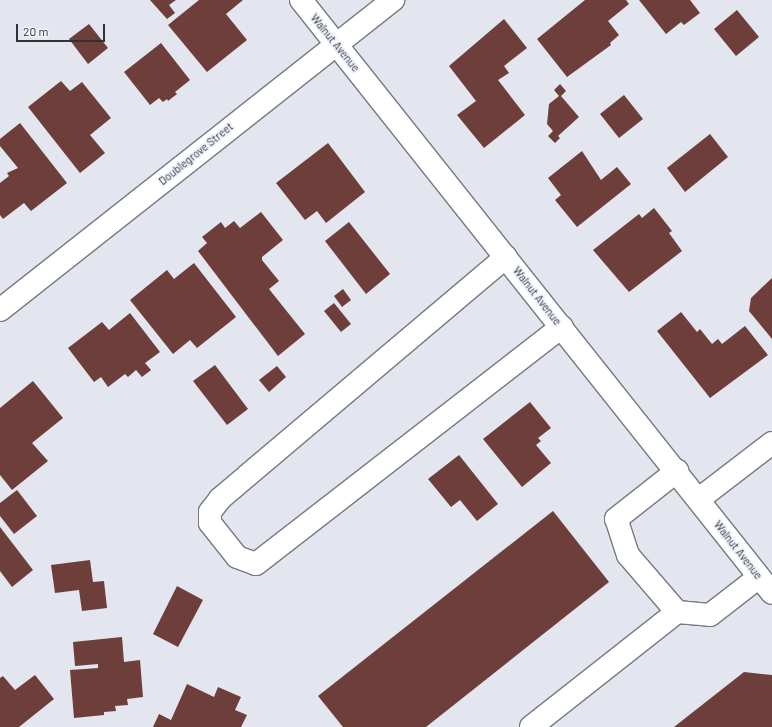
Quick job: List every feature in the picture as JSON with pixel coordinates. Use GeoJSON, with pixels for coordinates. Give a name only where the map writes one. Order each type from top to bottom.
{"type":"FeatureCollection","features":[{"type":"Feature","properties":{"kind":"street","name":"Walnut Avenue"},"geometry":{"type":"LineString","coordinates":[[301,0],[677,471],[766,585]]}},
{"type":"Feature","properties":{"kind":"street","name":"Doublegrove Street"},"geometry":{"type":"LineString","coordinates":[[0,310],[336,43],[393,0]]}},
{"type":"Feature","properties":{"kind":"street"},"geometry":{"type":"LineString","coordinates":[[506,257],[220,499],[210,512],[210,523],[237,557],[256,564],[562,327]]}},
{"type":"Feature","properties":{"kind":"street"},"geometry":{"type":"LineString","coordinates":[[699,499],[772,443]]}},
{"type":"Feature","properties":{"kind":"street"},"geometry":{"type":"LineString","coordinates":[[677,471],[616,519],[628,555],[677,612]]}},
{"type":"Feature","properties":{"kind":"street"},"geometry":{"type":"LineString","coordinates":[[531,727],[677,612],[710,615],[766,585]]}},
{"type":"Feature","properties":{"kind":"building"},"geometry":{"type":"Polygon","coordinates":[[[150,0],[176,0],[169,5],[175,13],[167,19],[150,0]]]}},
{"type":"Feature","properties":{"kind":"building"},"geometry":{"type":"Polygon","coordinates":[[[199,0],[243,0],[226,14],[247,40],[207,72],[168,25],[199,0]]]}},
{"type":"Feature","properties":{"kind":"building"},"geometry":{"type":"Polygon","coordinates":[[[585,0],[626,0],[629,4],[608,21],[619,35],[610,43],[611,45],[567,77],[537,39],[585,0]]]}},
{"type":"Feature","properties":{"kind":"building"},"geometry":{"type":"Polygon","coordinates":[[[639,0],[690,0],[700,13],[684,25],[681,22],[666,34],[639,0]]]}},
{"type":"Feature","properties":{"kind":"building"},"geometry":{"type":"Polygon","coordinates":[[[737,10],[759,37],[736,56],[714,29],[737,10]]]}},
{"type":"Feature","properties":{"kind":"building"},"geometry":{"type":"Polygon","coordinates":[[[504,19],[527,48],[504,66],[509,73],[498,80],[525,115],[484,148],[457,115],[476,101],[449,66],[504,19]]]}},
{"type":"Feature","properties":{"kind":"building"},"geometry":{"type":"Polygon","coordinates":[[[89,24],[108,48],[88,64],[69,39],[89,24]]]}},
{"type":"Feature","properties":{"kind":"building"},"geometry":{"type":"Polygon","coordinates":[[[161,43],[190,80],[175,92],[177,94],[168,101],[167,99],[163,102],[159,98],[150,105],[124,72],[161,43]]]}},
{"type":"Feature","properties":{"kind":"building"},"geometry":{"type":"Polygon","coordinates":[[[61,81],[70,91],[82,82],[111,118],[90,135],[105,153],[80,173],[28,107],[61,81]]]}},
{"type":"Feature","properties":{"kind":"building"},"geometry":{"type":"Polygon","coordinates":[[[560,84],[566,91],[561,96],[579,117],[558,136],[560,138],[555,143],[548,136],[553,131],[547,124],[549,104],[559,96],[554,90],[560,84]]]}},
{"type":"Feature","properties":{"kind":"building"},"geometry":{"type":"Polygon","coordinates":[[[624,95],[643,119],[619,138],[600,114],[624,95]]]}},
{"type":"Feature","properties":{"kind":"building"},"geometry":{"type":"Polygon","coordinates":[[[20,123],[67,183],[31,211],[24,203],[3,219],[0,215],[0,183],[9,176],[7,173],[18,168],[0,146],[0,139],[20,123]]]}},
{"type":"Feature","properties":{"kind":"building"},"geometry":{"type":"Polygon","coordinates":[[[710,134],[728,157],[685,192],[667,168],[710,134]]]}},
{"type":"Feature","properties":{"kind":"building"},"geometry":{"type":"Polygon","coordinates":[[[328,143],[365,192],[326,223],[317,211],[305,220],[276,183],[328,143]]]}},
{"type":"Feature","properties":{"kind":"building"},"geometry":{"type":"Polygon","coordinates":[[[582,151],[601,180],[617,167],[631,184],[577,227],[555,200],[561,195],[548,178],[582,151]]]}},
{"type":"Feature","properties":{"kind":"building"},"geometry":{"type":"Polygon","coordinates":[[[654,208],[672,231],[669,233],[682,251],[629,292],[593,250],[639,214],[642,218],[654,208]]]}},
{"type":"Feature","properties":{"kind":"building"},"geometry":{"type":"Polygon","coordinates":[[[261,212],[283,240],[262,257],[262,260],[279,281],[269,289],[305,334],[278,356],[198,251],[207,243],[202,237],[221,222],[225,228],[234,221],[240,228],[261,212]]]}},
{"type":"Feature","properties":{"kind":"building"},"geometry":{"type":"Polygon","coordinates":[[[349,222],[390,274],[366,294],[325,241],[349,222]]]}},
{"type":"Feature","properties":{"kind":"building"},"geometry":{"type":"Polygon","coordinates":[[[194,263],[236,317],[197,348],[190,340],[173,354],[130,300],[167,270],[174,279],[194,263]]]}},
{"type":"Feature","properties":{"kind":"building"},"geometry":{"type":"Polygon","coordinates":[[[772,278],[772,339],[749,311],[751,298],[772,278]]]}},
{"type":"Feature","properties":{"kind":"building"},"geometry":{"type":"Polygon","coordinates":[[[343,289],[351,300],[342,307],[334,296],[343,289]]]}},
{"type":"Feature","properties":{"kind":"building"},"geometry":{"type":"Polygon","coordinates":[[[334,303],[351,324],[341,332],[324,311],[334,303]]]}},
{"type":"Feature","properties":{"kind":"building"},"geometry":{"type":"Polygon","coordinates":[[[681,312],[697,332],[700,329],[712,344],[718,339],[722,344],[745,326],[768,355],[710,398],[657,331],[681,312]]]}},
{"type":"Feature","properties":{"kind":"building"},"geometry":{"type":"Polygon","coordinates":[[[130,313],[160,352],[145,363],[151,370],[142,377],[136,370],[128,377],[125,374],[108,387],[101,377],[94,382],[68,348],[102,322],[109,330],[130,313]]]}},
{"type":"Feature","properties":{"kind":"building"},"geometry":{"type":"Polygon","coordinates":[[[215,365],[248,409],[227,425],[193,381],[215,365]]]}},
{"type":"Feature","properties":{"kind":"building"},"geometry":{"type":"Polygon","coordinates":[[[277,366],[286,377],[269,392],[259,380],[277,366]]]}},
{"type":"Feature","properties":{"kind":"building"},"geometry":{"type":"Polygon","coordinates":[[[33,381],[63,418],[32,443],[48,461],[12,490],[0,475],[0,408],[33,381]]]}},
{"type":"Feature","properties":{"kind":"building"},"geometry":{"type":"Polygon","coordinates":[[[530,402],[551,428],[538,438],[541,441],[536,445],[551,463],[522,487],[483,439],[530,402]]]}},
{"type":"Feature","properties":{"kind":"building"},"geometry":{"type":"Polygon","coordinates":[[[459,455],[498,504],[477,521],[460,500],[451,507],[428,479],[459,455]]]}},
{"type":"Feature","properties":{"kind":"building"},"geometry":{"type":"Polygon","coordinates":[[[17,490],[37,516],[14,534],[0,516],[0,503],[17,490]]]}},
{"type":"Feature","properties":{"kind":"building"},"geometry":{"type":"Polygon","coordinates":[[[553,511],[609,582],[426,727],[343,727],[318,696],[553,511]]]}},
{"type":"Feature","properties":{"kind":"building"},"geometry":{"type":"Polygon","coordinates":[[[0,527],[33,570],[12,587],[0,571],[0,527]]]}},
{"type":"Feature","properties":{"kind":"building"},"geometry":{"type":"Polygon","coordinates":[[[90,560],[93,582],[104,581],[107,608],[82,611],[79,590],[55,593],[51,565],[90,560]]]}},
{"type":"Feature","properties":{"kind":"building"},"geometry":{"type":"Polygon","coordinates":[[[177,586],[203,600],[178,647],[153,634],[177,586]]]}},
{"type":"Feature","properties":{"kind":"building"},"geometry":{"type":"Polygon","coordinates":[[[122,637],[124,662],[140,660],[143,697],[127,699],[128,705],[115,706],[116,711],[104,712],[104,715],[74,718],[70,670],[98,668],[98,664],[75,666],[73,642],[122,637]]]}},
{"type":"Feature","properties":{"kind":"building"},"geometry":{"type":"Polygon","coordinates":[[[744,672],[772,675],[772,727],[674,727],[744,672]]]}},
{"type":"Feature","properties":{"kind":"building"},"geometry":{"type":"Polygon","coordinates":[[[35,675],[54,699],[19,727],[0,727],[0,678],[3,676],[15,690],[35,675]]]}},
{"type":"Feature","properties":{"kind":"building"},"geometry":{"type":"Polygon","coordinates":[[[187,684],[214,697],[218,687],[241,697],[235,710],[247,715],[241,727],[153,727],[159,714],[171,720],[187,684]]]}}]}
